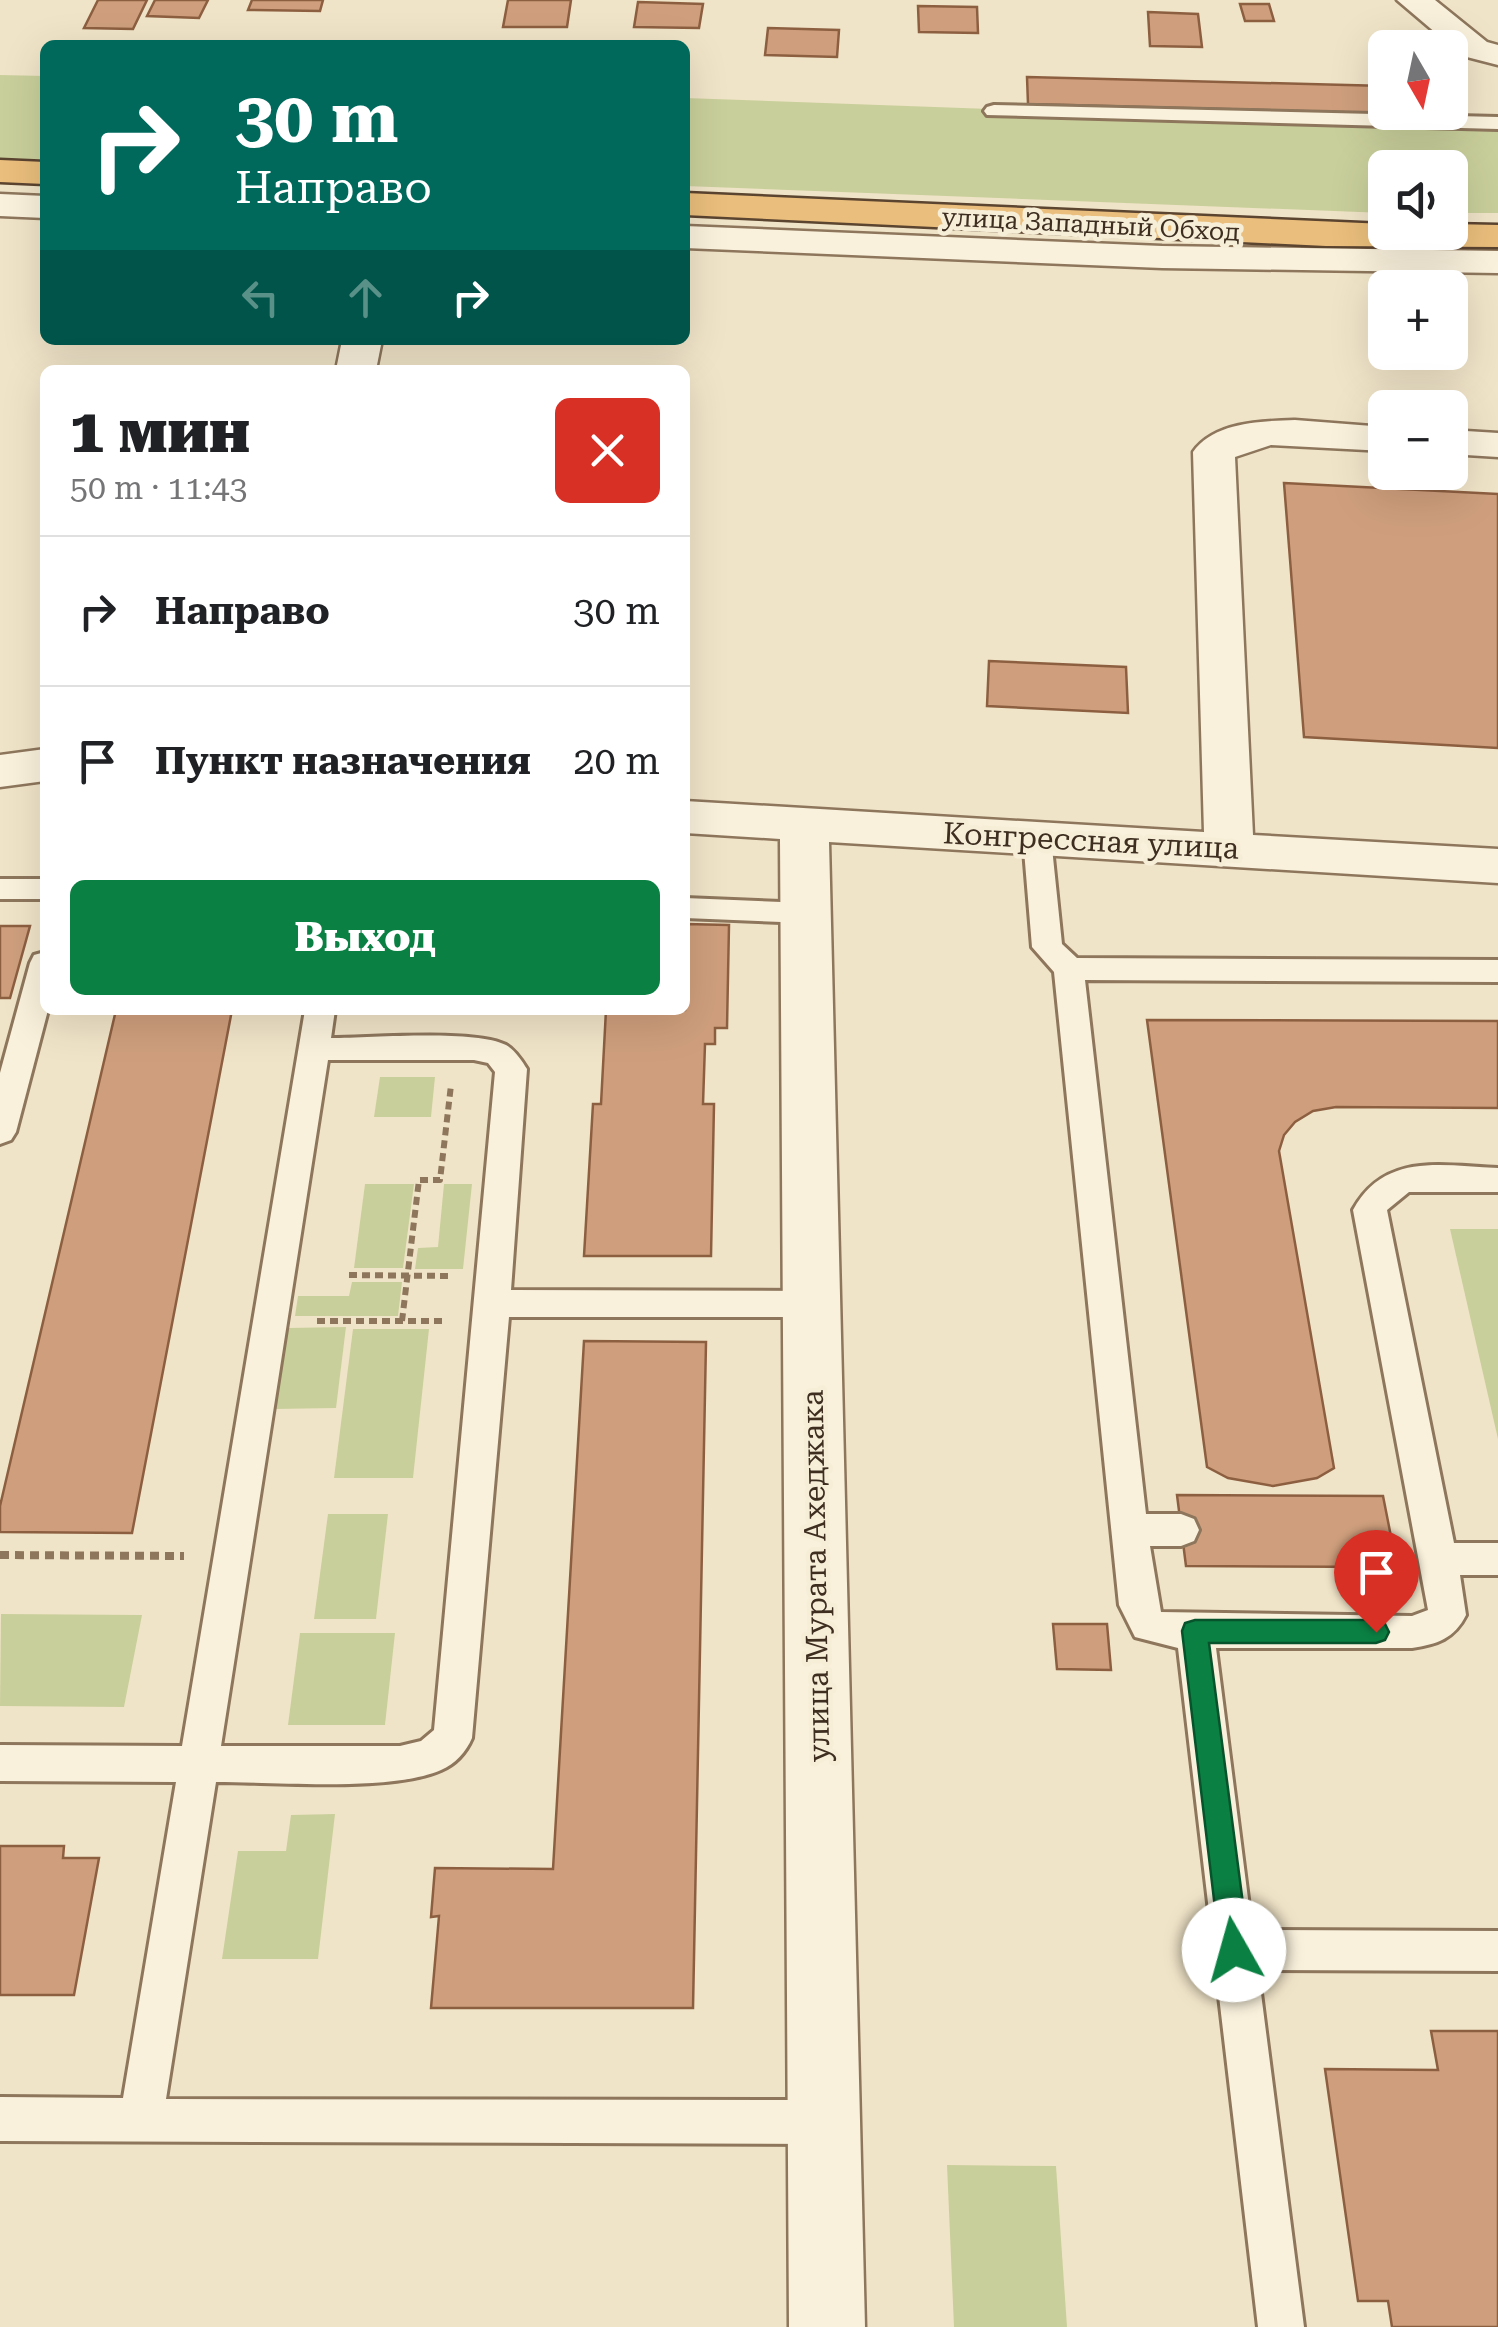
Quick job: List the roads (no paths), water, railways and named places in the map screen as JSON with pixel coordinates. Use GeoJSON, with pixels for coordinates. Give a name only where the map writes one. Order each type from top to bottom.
{"type":"FeatureCollection","features":[{"type":"Feature","properties":{"kind":"highway"},"geometry":{"type":"LineString","coordinates":[[0,171],[40,173]]}},
{"type":"Feature","properties":{"kind":"highway"},"geometry":{"type":"LineString","coordinates":[[0,195],[40,197]]}},
{"type":"Feature","properties":{"kind":"highway","name":"улица Западный Обход"},"geometry":{"type":"LineString","coordinates":[[690,204],[1307,234],[1498,236]]}},
{"type":"Feature","properties":{"kind":"highway","name":"улица Западный Обход"},"geometry":{"type":"LineString","coordinates":[[690,225],[1498,259]]}},
{"type":"Feature","properties":{"kind":"street"},"geometry":{"type":"LineString","coordinates":[[1414,0],[1475,49],[1498,55]]}},
{"type":"Feature","properties":{"kind":"street"},"geometry":{"type":"LineString","coordinates":[[0,205],[40,207]]}},
{"type":"Feature","properties":{"kind":"street"},"geometry":{"type":"LineString","coordinates":[[690,237],[1162,258],[1498,259]]}},
{"type":"Feature","properties":{"kind":"street"},"geometry":{"type":"LineString","coordinates":[[1229,850],[1214,452],[1228,440],[1251,433],[1368,438]]}},
{"type":"Feature","properties":{"kind":"street"},"geometry":{"type":"LineString","coordinates":[[1468,443],[1498,445]]}},
{"type":"Feature","properties":{"kind":"street"},"geometry":{"type":"LineString","coordinates":[[0,770],[40,765]]}},
{"type":"Feature","properties":{"kind":"street","name":"Конгрессная улица"},"geometry":{"type":"LineString","coordinates":[[690,817],[1498,866]]}},
{"type":"Feature","properties":{"kind":"street","name":"улица Мурата Ахеджака"},"geometry":{"type":"LineString","coordinates":[[804,824],[827,2327]]}},
{"type":"Feature","properties":{"kind":"lane"},"geometry":{"type":"LineString","coordinates":[[994,112],[1498,123]]}},
{"type":"Feature","properties":{"kind":"lane"},"geometry":{"type":"LineString","coordinates":[[1036,838],[1048,947],[1069,969],[1138,1605],[1148,1625],[1171,1632],[1412,1632],[1434,1628],[1447,1615],[1440,1559],[1370,1210],[1375,1194],[1390,1182],[1498,1180]]}},
{"type":"Feature","properties":{"kind":"lane"},"geometry":{"type":"LineString","coordinates":[[0,888],[40,889]]}},
{"type":"Feature","properties":{"kind":"lane"},"geometry":{"type":"LineString","coordinates":[[690,908],[807,913]]}},
{"type":"Feature","properties":{"kind":"lane"},"geometry":{"type":"LineString","coordinates":[[1069,969],[1498,970]]}},
{"type":"Feature","properties":{"kind":"lane"},"geometry":{"type":"LineString","coordinates":[[0,1132],[40,982]]}},
{"type":"Feature","properties":{"kind":"lane"},"geometry":{"type":"LineString","coordinates":[[142,2120],[319,1015]]}},
{"type":"Feature","properties":{"kind":"lane"},"geometry":{"type":"LineString","coordinates":[[0,1763],[400,1764],[432,1756],[452,1738],[511,1069],[498,1054],[474,1049],[314,1048]]}},
{"type":"Feature","properties":{"kind":"lane"},"geometry":{"type":"LineString","coordinates":[[493,1300],[813,1304]]}},
{"type":"Feature","properties":{"kind":"lane"},"geometry":{"type":"LineString","coordinates":[[1129,1530],[1181,1530]]}},
{"type":"Feature","properties":{"kind":"lane"},"geometry":{"type":"LineString","coordinates":[[1440,1559],[1498,1560]]}},
{"type":"Feature","properties":{"kind":"lane"},"geometry":{"type":"LineString","coordinates":[[1195,1631],[1281,2327]]}},
{"type":"Feature","properties":{"kind":"lane"},"geometry":{"type":"LineString","coordinates":[[1234,1950],[1498,1950]]}},
{"type":"Feature","properties":{"kind":"lane"},"geometry":{"type":"LineString","coordinates":[[0,2119],[824,2122]]}}]}
